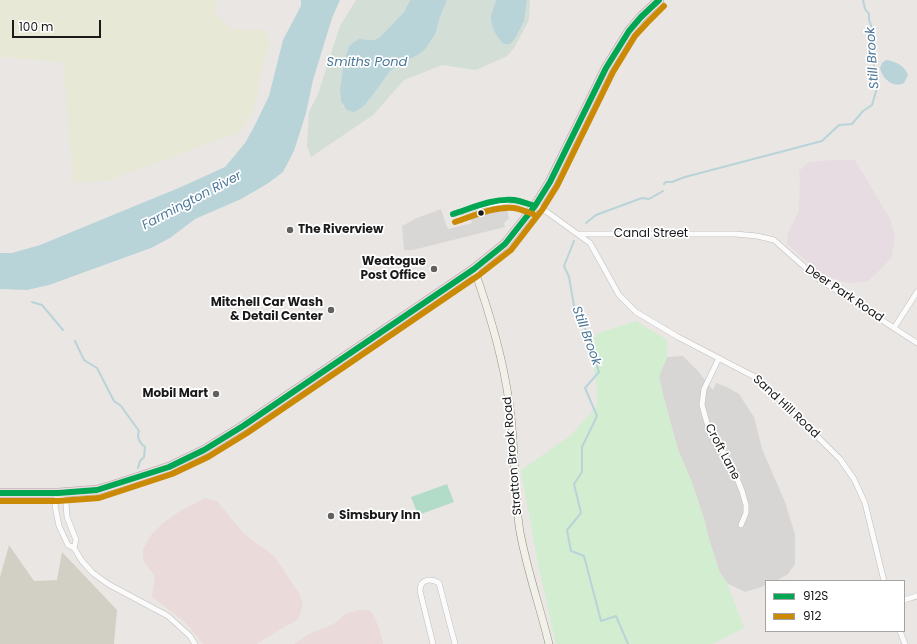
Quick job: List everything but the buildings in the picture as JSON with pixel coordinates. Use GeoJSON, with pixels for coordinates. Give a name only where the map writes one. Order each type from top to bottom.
{"type":"FeatureCollection","features":[{"type":"Feature","properties":{"kind":"highway"},"geometry":{"type":"LineString","coordinates":[[0,493],[58,493],[97,490],[169,467],[204,450],[243,426],[474,269],[505,244],[535,206],[550,182],[606,68],[629,31],[659,0]]}},
{"type":"Feature","properties":{"kind":"street"},"geometry":{"type":"LineString","coordinates":[[453,214],[485,205],[515,200],[535,206],[547,212],[578,234]]}},
{"type":"Feature","properties":{"kind":"street","name":"Canal Street"},"geometry":{"type":"LineString","coordinates":[[578,234],[741,234],[774,240]]}},
{"type":"Feature","properties":{"kind":"street","name":"Sand Hill Road"},"geometry":{"type":"LineString","coordinates":[[578,234],[590,243],[619,294],[636,312],[678,337],[753,376],[774,394],[840,459],[854,479],[865,502],[884,580]]}},
{"type":"Feature","properties":{"kind":"street","name":"Deer Park Road"},"geometry":{"type":"LineString","coordinates":[[774,240],[813,275],[917,343]]}},
{"type":"Feature","properties":{"kind":"street","name":"Stratton Brook Road"},"geometry":{"type":"LineString","coordinates":[[474,269],[481,289],[504,376],[512,422],[520,531],[528,568],[549,644]]}},
{"type":"Feature","properties":{"kind":"street"},"geometry":{"type":"LineString","coordinates":[[894,328],[917,292]]}},
{"type":"Feature","properties":{"kind":"street","name":"Croft Lane"},"geometry":{"type":"LineString","coordinates":[[719,358],[704,389],[702,396],[703,409],[707,423],[737,478],[746,505],[746,513],[742,525]]}},
{"type":"Feature","properties":{"kind":"street"},"geometry":{"type":"LineString","coordinates":[[58,493],[66,503],[67,517],[76,540],[74,548]]}},
{"type":"Feature","properties":{"kind":"street"},"geometry":{"type":"LineString","coordinates":[[58,493],[55,506],[59,526],[68,545],[74,548],[82,561],[93,573],[108,584],[168,616],[190,636],[195,644]]}},
{"type":"Feature","properties":{"kind":"street"},"geometry":{"type":"LineString","coordinates":[[433,644],[420,591],[420,586],[423,582],[428,580],[434,580],[439,583],[455,644]]}},
{"type":"Feature","properties":{"kind":"street"},"geometry":{"type":"LineString","coordinates":[[905,600],[917,596]]}},
{"type":"Feature","properties":{"kind":"street"},"geometry":{"type":"LineString","coordinates":[[900,632],[905,644]]}},
{"type":"Feature","properties":{"kind":"shaded area"},"geometry":{"type":"Polygon","coordinates":[[[356,0],[410,0],[404,12],[380,37],[375,40],[364,39],[344,61],[340,90],[343,107],[364,106],[390,71],[419,54],[435,35],[447,0],[496,0],[491,14],[491,20],[497,35],[504,44],[514,40],[527,0],[530,0],[529,20],[514,48],[507,56],[476,70],[442,65],[404,80],[373,115],[311,157],[307,146],[309,112],[318,94],[340,26],[356,0]]]}},
{"type":"Feature","properties":{"kind":"shaded area"},"geometry":{"type":"Polygon","coordinates":[[[855,160],[890,219],[895,236],[892,256],[868,281],[848,283],[823,275],[787,244],[787,235],[799,211],[799,171],[809,162],[855,160]]]}},
{"type":"Feature","properties":{"kind":"shaded area"},"geometry":{"type":"Polygon","coordinates":[[[441,209],[449,229],[472,223],[471,219],[476,216],[507,209],[509,218],[504,223],[505,227],[413,250],[404,250],[402,226],[417,218],[441,209]]]}},
{"type":"Feature","properties":{"kind":"shaded area"},"geometry":{"type":"Polygon","coordinates":[[[683,356],[697,370],[713,390],[716,383],[739,394],[754,417],[762,449],[785,502],[795,534],[795,564],[788,574],[778,580],[765,580],[765,585],[745,592],[727,583],[719,571],[691,480],[678,450],[663,395],[659,376],[667,357],[683,356]]]}},
{"type":"Feature","properties":{"kind":"shaded area"},"geometry":{"type":"Polygon","coordinates":[[[205,498],[217,501],[244,534],[274,556],[300,595],[303,605],[298,619],[256,644],[203,644],[185,622],[152,597],[155,576],[143,561],[143,549],[151,535],[163,523],[180,511],[205,498]]]}},
{"type":"Feature","properties":{"kind":"shaded area"},"geometry":{"type":"Polygon","coordinates":[[[9,545],[34,581],[57,580],[62,552],[117,610],[114,644],[0,644],[0,577],[9,545]]]}},
{"type":"Feature","properties":{"kind":"shaded area"},"geometry":{"type":"Polygon","coordinates":[[[360,610],[371,611],[378,625],[383,644],[294,644],[311,633],[334,624],[345,614],[360,610]]]}},
{"type":"Feature","properties":{"kind":"green space"},"geometry":{"type":"Polygon","coordinates":[[[0,0],[219,0],[214,11],[231,29],[264,30],[270,45],[262,70],[255,108],[240,132],[107,181],[73,183],[63,62],[0,57],[0,0]]]}},
{"type":"Feature","properties":{"kind":"green space"},"geometry":{"type":"Polygon","coordinates":[[[636,321],[667,340],[667,357],[659,376],[663,395],[678,450],[691,480],[719,571],[727,583],[744,628],[712,644],[556,644],[537,559],[521,470],[570,436],[597,407],[597,388],[590,346],[596,334],[636,321]]]}},
{"type":"Feature","properties":{"kind":"green space"},"geometry":{"type":"Polygon","coordinates":[[[447,484],[454,502],[418,515],[411,497],[447,484]]]}},
{"type":"Feature","properties":{"kind":"water","name":"Farmington River"},"geometry":{"type":"Polygon","coordinates":[[[301,0],[340,0],[332,18],[313,80],[306,113],[294,151],[283,172],[267,184],[241,199],[195,219],[170,238],[151,248],[49,285],[27,290],[0,289],[0,253],[12,253],[40,245],[181,187],[225,167],[245,143],[269,96],[283,40],[301,6],[301,0]]]}},
{"type":"Feature","properties":{"kind":"water","name":"Smiths Pond"},"geometry":{"type":"Polygon","coordinates":[[[410,0],[447,0],[435,35],[425,49],[419,54],[390,71],[364,106],[354,112],[347,110],[341,102],[340,90],[344,61],[350,45],[359,39],[375,40],[380,37],[404,12],[410,0]]]}},
{"type":"Feature","properties":{"kind":"water"},"geometry":{"type":"Polygon","coordinates":[[[496,0],[527,0],[524,21],[514,40],[510,44],[504,44],[501,42],[493,27],[491,16],[496,0]]]}},
{"type":"Feature","properties":{"kind":"water"},"geometry":{"type":"Polygon","coordinates":[[[886,60],[896,63],[905,69],[908,75],[904,83],[896,85],[892,84],[886,79],[880,68],[882,63],[886,60]]]}},
{"type":"Feature","properties":{"kind":"waterway","name":"Still Brook"},"geometry":{"type":"LineString","coordinates":[[664,184],[666,182],[672,182],[685,177],[822,141],[839,125],[852,124],[863,111],[872,105],[877,88],[877,77],[874,73],[871,35],[872,28],[869,20],[869,14],[865,9],[863,0]]}},
{"type":"Feature","properties":{"kind":"waterway","name":"Still Brook"},"geometry":{"type":"LineString","coordinates":[[586,223],[596,215],[642,198],[649,199],[663,191]]}},
{"type":"Feature","properties":{"kind":"waterway","name":"Still Brook"},"geometry":{"type":"LineString","coordinates":[[574,241],[564,266],[569,277],[574,306],[580,312],[599,372],[585,388],[597,416],[582,447],[582,472],[574,484],[581,513],[567,530],[571,551],[584,556],[601,621],[616,616],[628,644]]}},
{"type":"Feature","properties":{"kind":"waterway"},"geometry":{"type":"LineString","coordinates":[[32,302],[42,305],[63,330]]}},
{"type":"Feature","properties":{"kind":"waterway"},"geometry":{"type":"LineString","coordinates":[[75,341],[84,360],[97,368],[114,401],[121,406],[139,431],[139,440],[145,447],[144,457],[140,461],[138,468]]}},
{"type":"Feature","properties":{"kind":"transit line","name":"912S"},"geometry":{"type":"LineString","coordinates":[[0,493],[58,493],[97,490],[169,467],[204,450],[243,426],[474,269],[505,244],[535,206],[550,182],[606,68],[629,31],[659,0]]}},
{"type":"Feature","properties":{"kind":"transit line","name":"912"},"geometry":{"type":"LineString","coordinates":[[0,501],[58,501],[99,498],[172,474],[208,457],[247,433],[479,275],[511,250],[542,210],[557,186],[613,72],[635,36],[664,6]]}},
{"type":"Feature","properties":{"kind":"transit line","name":"912S"},"geometry":{"type":"LineString","coordinates":[[453,214],[498,200],[514,200],[535,206]]}},
{"type":"Feature","properties":{"kind":"transit line","name":"912"},"geometry":{"type":"LineString","coordinates":[[455,222],[499,208],[514,208],[533,214]]}},
{"type":"Feature","properties":{"kind":"place","name":"The Riverview"},"geometry":{"type":"Point","coordinates":[290,230]}},
{"type":"Feature","properties":{"kind":"place","name":"Weatogue Post Office"},"geometry":{"type":"Point","coordinates":[434,269]}},
{"type":"Feature","properties":{"kind":"place","name":"Mitchell Car Wash & Detail Center"},"geometry":{"type":"Point","coordinates":[331,310]}},
{"type":"Feature","properties":{"kind":"place","name":"Mobil Mart"},"geometry":{"type":"Point","coordinates":[216,394]}},
{"type":"Feature","properties":{"kind":"place","name":"Simsbury Inn"},"geometry":{"type":"Point","coordinates":[331,516]}}]}
